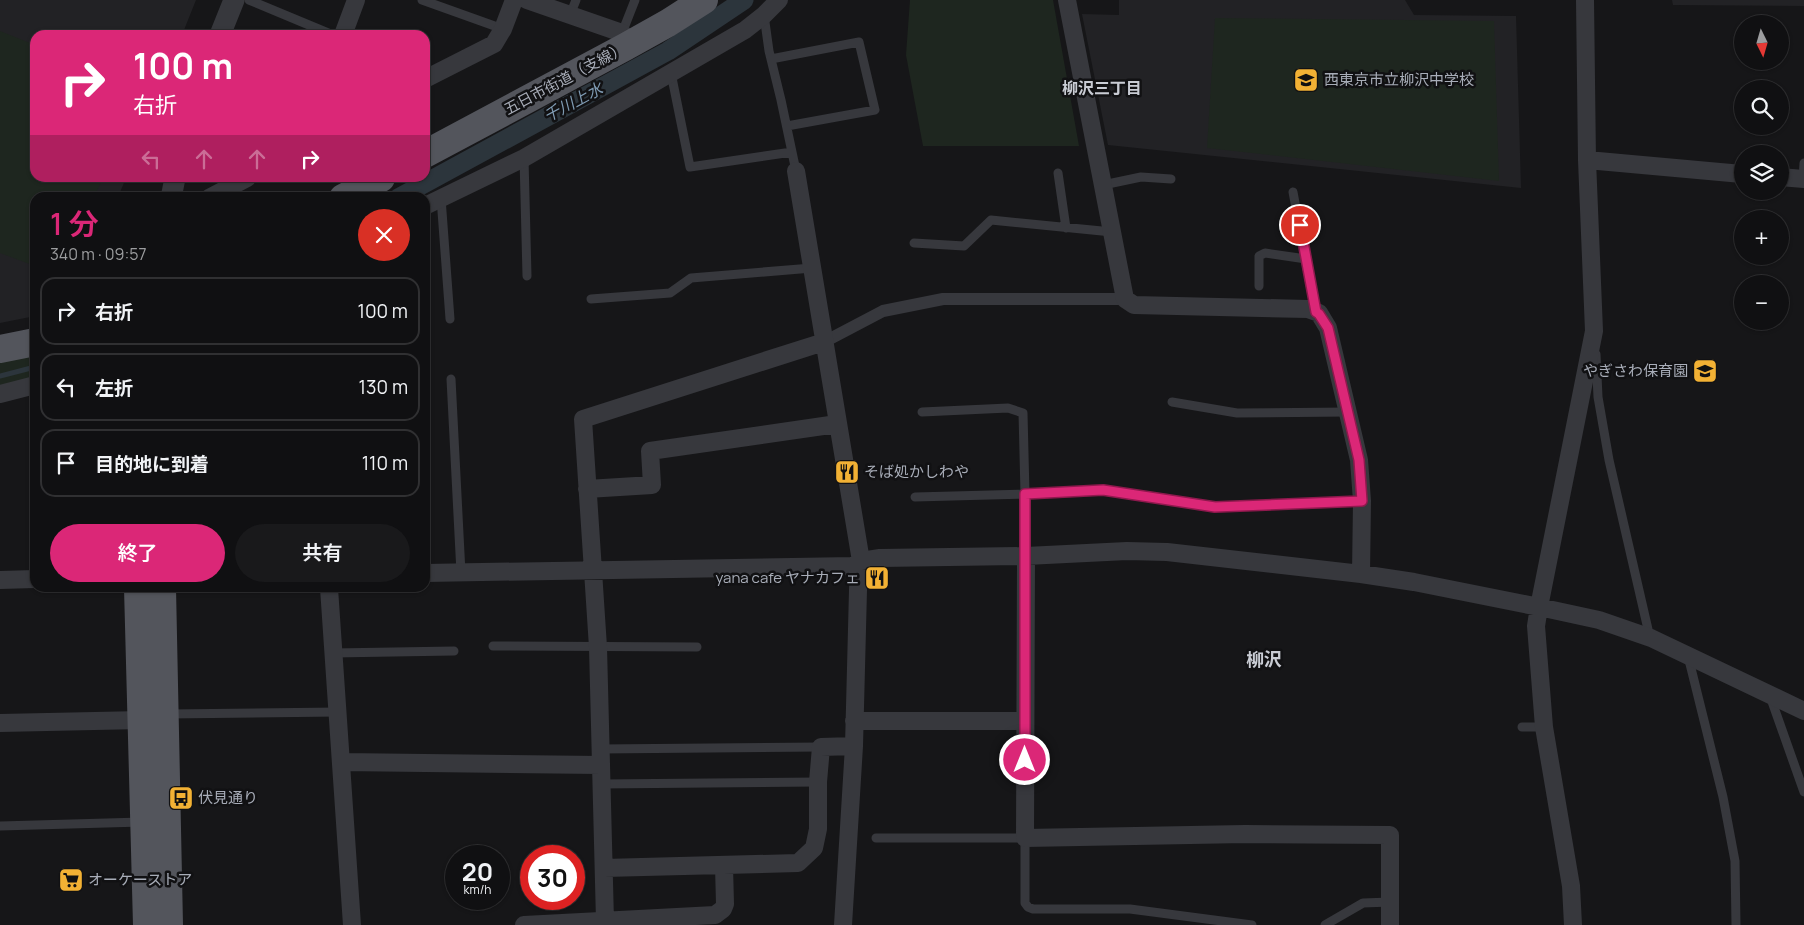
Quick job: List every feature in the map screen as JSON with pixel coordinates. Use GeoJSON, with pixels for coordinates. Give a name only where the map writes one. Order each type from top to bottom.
{"type":"FeatureCollection","features":[{"type":"Feature","properties":{"kind":"main road","name":"五日市街道（支線）"},"geometry":{"type":"LineString","coordinates":[[430,151],[624,40],[668,23],[704,0]]}},
{"type":"Feature","properties":{"kind":"main road"},"geometry":{"type":"LineString","coordinates":[[354,192],[373,182]]}},
{"type":"Feature","properties":{"kind":"main road"},"geometry":{"type":"LineString","coordinates":[[0,349],[30,343]]}},
{"type":"Feature","properties":{"kind":"main road"},"geometry":{"type":"LineString","coordinates":[[138,592],[153,717],[169,925]]}},
{"type":"Feature","properties":{"kind":"main road"},"geometry":{"type":"LineString","coordinates":[[147,925],[144,822],[162,592]]}},
{"type":"Feature","properties":{"kind":"street"},"geometry":{"type":"LineString","coordinates":[[222,30],[234,0]]}},
{"type":"Feature","properties":{"kind":"street"},"geometry":{"type":"LineString","coordinates":[[345,30],[356,0]]}},
{"type":"Feature","properties":{"kind":"street"},"geometry":{"type":"LineString","coordinates":[[430,74],[494,44],[503,29],[514,0]]}},
{"type":"Feature","properties":{"kind":"street"},"geometry":{"type":"LineString","coordinates":[[528,0],[573,8],[624,40]]}},
{"type":"Feature","properties":{"kind":"street"},"geometry":{"type":"LineString","coordinates":[[433,202],[524,158],[745,30],[779,0]]}},
{"type":"Feature","properties":{"kind":"street"},"geometry":{"type":"LineString","coordinates":[[1067,0],[1125,299]]}},
{"type":"Feature","properties":{"kind":"street"},"geometry":{"type":"LineString","coordinates":[[1573,925],[1571,886],[1544,727],[1536,626],[1594,330],[1587,160],[1585,0]]}},
{"type":"Feature","properties":{"kind":"street"},"geometry":{"type":"LineString","coordinates":[[1587,160],[1734,173]]}},
{"type":"Feature","properties":{"kind":"street"},"geometry":{"type":"LineString","coordinates":[[796,171],[861,560],[858,583],[854,746],[843,925]]}},
{"type":"Feature","properties":{"kind":"street"},"geometry":{"type":"LineString","coordinates":[[1789,176],[1804,173]]}},
{"type":"Feature","properties":{"kind":"street"},"geometry":{"type":"LineString","coordinates":[[220,192],[239,182]]}},
{"type":"Feature","properties":{"kind":"street"},"geometry":{"type":"LineString","coordinates":[[605,921],[598,647],[583,419],[824,342],[884,311],[943,299],[1125,299],[1134,305],[1308,309],[1319,314],[1328,328],[1359,460],[1362,501],[1360,574]]}},
{"type":"Feature","properties":{"kind":"street"},"geometry":{"type":"LineString","coordinates":[[0,394],[30,386]]}},
{"type":"Feature","properties":{"kind":"street"},"geometry":{"type":"LineString","coordinates":[[587,489],[652,485],[650,451],[837,424]]}},
{"type":"Feature","properties":{"kind":"street"},"geometry":{"type":"LineString","coordinates":[[430,574],[853,566],[861,560],[880,558],[1026,556],[1127,551],[1167,552],[1360,574],[1539,606],[1599,620],[1650,638],[1804,711]]}},
{"type":"Feature","properties":{"kind":"street"},"geometry":{"type":"LineString","coordinates":[[1026,556],[1025,838],[1245,834],[1390,835],[1390,925]]}},
{"type":"Feature","properties":{"kind":"street"},"geometry":{"type":"LineString","coordinates":[[0,580],[30,579]]}},
{"type":"Feature","properties":{"kind":"street"},"geometry":{"type":"LineString","coordinates":[[329,592],[352,925]]}},
{"type":"Feature","properties":{"kind":"street"},"geometry":{"type":"LineString","coordinates":[[0,723],[153,717]]}},
{"type":"Feature","properties":{"kind":"street"},"geometry":{"type":"LineString","coordinates":[[854,720],[1025,721]]}},
{"type":"Feature","properties":{"kind":"street"},"geometry":{"type":"LineString","coordinates":[[604,868],[798,863],[814,848],[818,829],[818,782],[821,746],[854,746]]}},
{"type":"Feature","properties":{"kind":"street"},"geometry":{"type":"LineString","coordinates":[[340,762],[601,757]]}},
{"type":"Feature","properties":{"kind":"street"},"geometry":{"type":"LineString","coordinates":[[524,925],[716,919],[725,904],[724,866]]}},
{"type":"Feature","properties":{"kind":"lane"},"geometry":{"type":"LineString","coordinates":[[249,0],[321,30]]}},
{"type":"Feature","properties":{"kind":"lane"},"geometry":{"type":"LineString","coordinates":[[422,0],[503,29]]}},
{"type":"Feature","properties":{"kind":"lane"},"geometry":{"type":"LineString","coordinates":[[624,40],[635,0]]}},
{"type":"Feature","properties":{"kind":"lane"},"geometry":{"type":"LineString","coordinates":[[764,14],[771,60],[796,171]]}},
{"type":"Feature","properties":{"kind":"lane"},"geometry":{"type":"LineString","coordinates":[[771,60],[859,42],[875,110],[787,126]]}},
{"type":"Feature","properties":{"kind":"lane"},"geometry":{"type":"LineString","coordinates":[[671,73],[690,167],[792,152]]}},
{"type":"Feature","properties":{"kind":"lane"},"geometry":{"type":"LineString","coordinates":[[524,158],[527,276]]}},
{"type":"Feature","properties":{"kind":"lane"},"geometry":{"type":"LineString","coordinates":[[1058,173],[1066,228]]}},
{"type":"Feature","properties":{"kind":"lane"},"geometry":{"type":"LineString","coordinates":[[1102,185],[1141,176],[1171,178]]}},
{"type":"Feature","properties":{"kind":"lane"},"geometry":{"type":"LineString","coordinates":[[1293,192],[1316,312]]}},
{"type":"Feature","properties":{"kind":"lane"},"geometry":{"type":"LineString","coordinates":[[433,202],[450,319]]}},
{"type":"Feature","properties":{"kind":"lane"},"geometry":{"type":"LineString","coordinates":[[914,243],[964,246],[991,220],[1112,232]]}},
{"type":"Feature","properties":{"kind":"lane"},"geometry":{"type":"LineString","coordinates":[[1259,286],[1260,256],[1266,253],[1306,259]]}},
{"type":"Feature","properties":{"kind":"lane"},"geometry":{"type":"LineString","coordinates":[[591,299],[670,293],[691,278],[812,268]]}},
{"type":"Feature","properties":{"kind":"lane"},"geometry":{"type":"LineString","coordinates":[[1594,330],[1598,397],[1609,460],[1650,638]]}},
{"type":"Feature","properties":{"kind":"lane"},"geometry":{"type":"LineString","coordinates":[[451,379],[462,573]]}},
{"type":"Feature","properties":{"kind":"lane"},"geometry":{"type":"LineString","coordinates":[[1172,402],[1237,414],[1348,412]]}},
{"type":"Feature","properties":{"kind":"lane"},"geometry":{"type":"LineString","coordinates":[[922,412],[1008,408],[1023,413],[1026,556]]}},
{"type":"Feature","properties":{"kind":"lane"},"geometry":{"type":"LineString","coordinates":[[916,497],[1103,490],[1215,507],[1362,501]]}},
{"type":"Feature","properties":{"kind":"lane"},"geometry":{"type":"LineString","coordinates":[[493,646],[697,647]]}},
{"type":"Feature","properties":{"kind":"lane"},"geometry":{"type":"LineString","coordinates":[[334,654],[454,651]]}},
{"type":"Feature","properties":{"kind":"lane"},"geometry":{"type":"LineString","coordinates":[[1688,656],[1724,796],[1735,860],[1736,925]]}},
{"type":"Feature","properties":{"kind":"lane"},"geometry":{"type":"LineString","coordinates":[[1770,696],[1804,792]]}},
{"type":"Feature","properties":{"kind":"lane"},"geometry":{"type":"LineString","coordinates":[[153,717],[338,712]]}},
{"type":"Feature","properties":{"kind":"lane"},"geometry":{"type":"LineString","coordinates":[[1522,727],[1544,727]]}},
{"type":"Feature","properties":{"kind":"lane"},"geometry":{"type":"LineString","coordinates":[[601,757],[821,746]]}},
{"type":"Feature","properties":{"kind":"lane"},"geometry":{"type":"LineString","coordinates":[[601,784],[818,782]]}},
{"type":"Feature","properties":{"kind":"lane"},"geometry":{"type":"LineString","coordinates":[[0,826],[144,822]]}},
{"type":"Feature","properties":{"kind":"lane"},"geometry":{"type":"LineString","coordinates":[[876,838],[1025,838],[1025,903],[1033,909],[1130,909],[1252,925]]}},
{"type":"Feature","properties":{"kind":"lane"},"geometry":{"type":"LineString","coordinates":[[1325,925],[1363,903],[1390,902]]}},
{"type":"Feature","properties":{"kind":"shaded area"},"geometry":{"type":"Polygon","coordinates":[[[0,0],[196,0],[184,30],[30,30],[30,182],[124,182],[120,192],[30,192],[30,317],[0,323],[0,0]]]}},
{"type":"Feature","properties":{"kind":"shaded area"},"geometry":{"type":"Polygon","coordinates":[[[910,0],[1053,0],[1079,146],[923,146],[906,55],[910,0]]]}},
{"type":"Feature","properties":{"kind":"shaded area","name":"西東京市立柳沢中学校"},"geometry":{"type":"Polygon","coordinates":[[[1119,0],[1405,0],[1414,15],[1516,16],[1521,188],[1108,145],[1082,14],[1119,15],[1119,0]]]}},
{"type":"Feature","properties":{"kind":"shaded area"},"geometry":{"type":"Polygon","coordinates":[[[1672,0],[1804,0],[1804,6],[1673,5],[1672,0]]]}},
{"type":"Feature","properties":{"kind":"shaded area","name":"西東京市立柳沢中学校"},"geometry":{"type":"Polygon","coordinates":[[[1215,18],[1494,21],[1499,181],[1207,148],[1215,18]]]}},
{"type":"Feature","properties":{"kind":"shaded area"},"geometry":{"type":"Polygon","coordinates":[[[0,31],[30,43],[30,182],[101,182],[96,192],[30,192],[30,264],[0,253],[0,31]]]}},
{"type":"Feature","properties":{"kind":"shaded area"},"geometry":{"type":"Polygon","coordinates":[[[30,356],[30,383],[0,389],[0,362],[30,356]]]}},
{"type":"Feature","properties":{"kind":"waterway","name":"千川上水"},"geometry":{"type":"LineString","coordinates":[[430,181],[668,51],[744,0]]}},
{"type":"Feature","properties":{"kind":"waterway","name":"千川上水"},"geometry":{"type":"LineString","coordinates":[[409,192],[427,182]]}},
{"type":"Feature","properties":{"kind":"waterway","name":"千川上水"},"geometry":{"type":"LineString","coordinates":[[0,376],[30,368]]}},
{"type":"Feature","properties":{"kind":"place","name":"西東京市立柳沢中学校"},"geometry":{"type":"Point","coordinates":[1306,80]}},
{"type":"Feature","properties":{"kind":"place","name":"やぎさわ保育園"},"geometry":{"type":"Point","coordinates":[1705,371]}},
{"type":"Feature","properties":{"kind":"place","name":"そば処かしわや"},"geometry":{"type":"Point","coordinates":[847,472]}},
{"type":"Feature","properties":{"kind":"place","name":"yana cafe ヤナカフェ"},"geometry":{"type":"Point","coordinates":[877,578]}},
{"type":"Feature","properties":{"kind":"place","name":"伏見通り"},"geometry":{"type":"Point","coordinates":[181,798]}},
{"type":"Feature","properties":{"kind":"place","name":"オーケーストア"},"geometry":{"type":"Point","coordinates":[71,880]}},
{"type":"Feature","properties":{"kind":"district","name":"柳沢三丁目"},"geometry":{"type":"Point","coordinates":[1102,88]}},
{"type":"Feature","properties":{"kind":"district","name":"柳沢"},"geometry":{"type":"Point","coordinates":[1264,660]}},
{"type":"Feature","properties":{"kind":"route"},"geometry":{"type":"LineString","coordinates":[[1025,760],[1025,494],[1103,490],[1215,507],[1362,501],[1359,460],[1328,328],[1316,312],[1300,225]]}}]}
